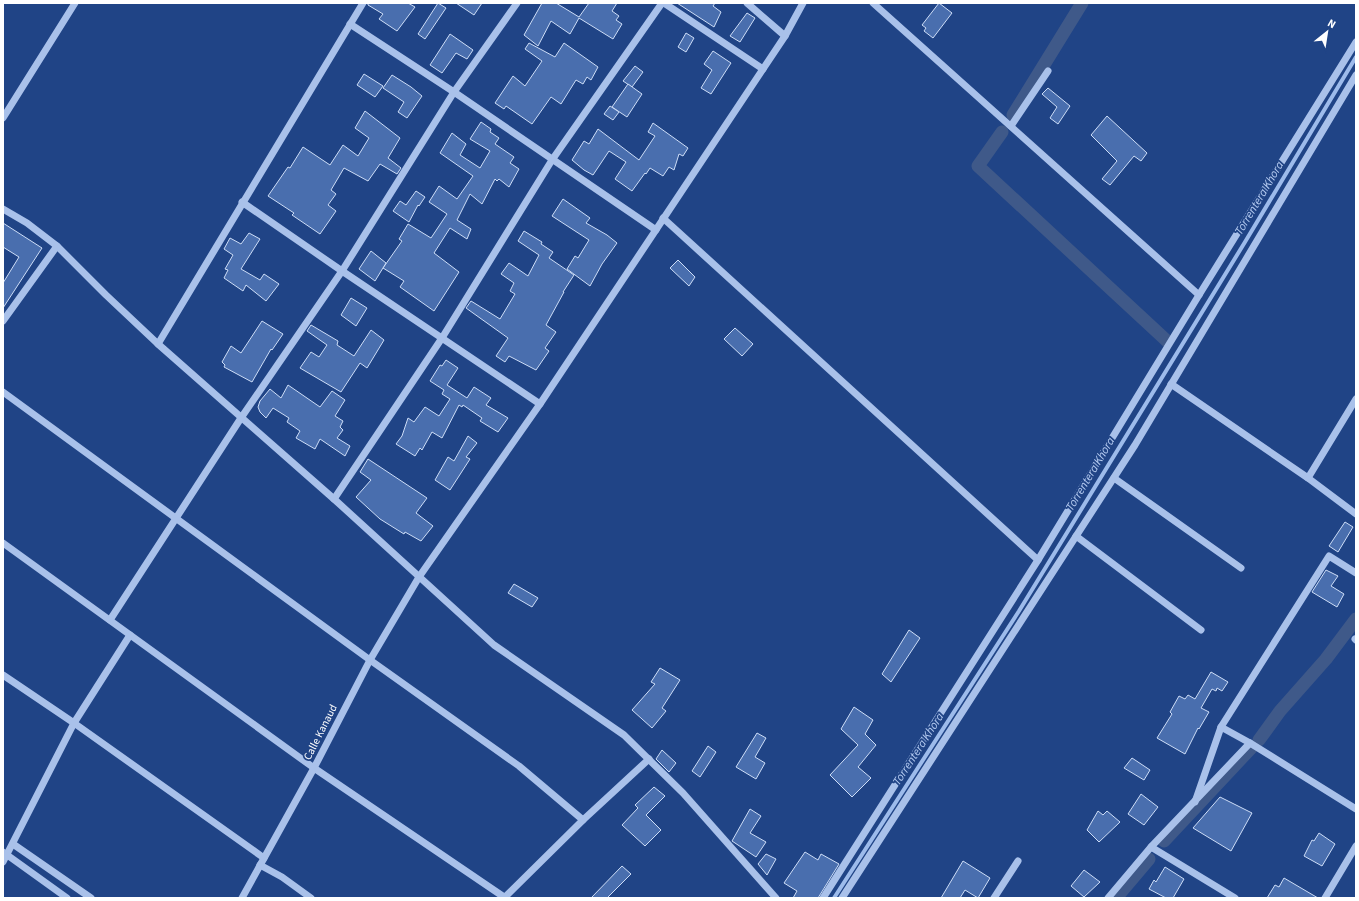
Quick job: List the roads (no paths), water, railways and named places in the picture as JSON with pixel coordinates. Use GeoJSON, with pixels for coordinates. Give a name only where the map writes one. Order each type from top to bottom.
{"type":"FeatureCollection","features":[{"type":"Feature","properties":{"kind":"street"},"geometry":{"type":"LineString","coordinates":[[3,118],[75,3]]}},
{"type":"Feature","properties":{"kind":"street"},"geometry":{"type":"LineString","coordinates":[[158,344],[363,3]]}},
{"type":"Feature","properties":{"kind":"street"},"geometry":{"type":"LineString","coordinates":[[110,620],[241,418],[342,271],[454,92],[517,3]]}},
{"type":"Feature","properties":{"kind":"street"},"geometry":{"type":"LineString","coordinates":[[334,500],[442,338],[552,160],[663,3],[763,69]]}},
{"type":"Feature","properties":{"kind":"street"},"geometry":{"type":"LineString","coordinates":[[747,3],[785,36]]}},
{"type":"Feature","properties":{"kind":"street","name":"Calle Kanaud"},"geometry":{"type":"LineString","coordinates":[[242,898],[314,768],[370,660],[419,577],[540,404],[785,36],[803,3]]}},
{"type":"Feature","properties":{"kind":"street"},"geometry":{"type":"LineString","coordinates":[[874,3],[1199,295]]}},
{"type":"Feature","properties":{"kind":"street"},"geometry":{"type":"LineString","coordinates":[[350,24],[454,92],[656,230]]}},
{"type":"Feature","properties":{"kind":"street"},"geometry":{"type":"LineString","coordinates":[[823,898],[1038,560],[1199,295],[1356,42]]}},
{"type":"Feature","properties":{"kind":"street"},"geometry":{"type":"LineString","coordinates":[[1011,126],[1048,71]]}},
{"type":"Feature","properties":{"kind":"street"},"geometry":{"type":"LineString","coordinates":[[842,898],[1114,478],[1356,75]]}},
{"type":"Feature","properties":{"kind":"street"},"geometry":{"type":"LineString","coordinates":[[242,202],[540,404]]}},
{"type":"Feature","properties":{"kind":"street"},"geometry":{"type":"LineString","coordinates":[[3,209],[27,223],[57,246],[158,344],[334,500],[494,645],[624,735],[683,793],[776,898]]}},
{"type":"Feature","properties":{"kind":"street"},"geometry":{"type":"LineString","coordinates":[[663,218],[1038,560]]}},
{"type":"Feature","properties":{"kind":"street"},"geometry":{"type":"LineString","coordinates":[[3,321],[57,246]]}},
{"type":"Feature","properties":{"kind":"street"},"geometry":{"type":"LineString","coordinates":[[1171,384],[1308,478],[1356,514]]}},
{"type":"Feature","properties":{"kind":"street"},"geometry":{"type":"LineString","coordinates":[[3,392],[370,660],[519,766],[583,820]]}},
{"type":"Feature","properties":{"kind":"street"},"geometry":{"type":"LineString","coordinates":[[1308,478],[1356,399]]}},
{"type":"Feature","properties":{"kind":"street"},"geometry":{"type":"LineString","coordinates":[[1114,478],[1242,568]]}},
{"type":"Feature","properties":{"kind":"street"},"geometry":{"type":"LineString","coordinates":[[1076,536],[1201,630]]}},
{"type":"Feature","properties":{"kind":"street"},"geometry":{"type":"LineString","coordinates":[[3,543],[314,768],[504,898],[583,820],[649,759]]}},
{"type":"Feature","properties":{"kind":"street"},"geometry":{"type":"LineString","coordinates":[[1195,802],[1221,727],[1330,556],[1356,573]]}},
{"type":"Feature","properties":{"kind":"street"},"geometry":{"type":"LineString","coordinates":[[3,862],[5,854],[13,844],[74,723],[130,635]]}},
{"type":"Feature","properties":{"kind":"street"},"geometry":{"type":"LineString","coordinates":[[3,675],[74,723],[264,858]]}},
{"type":"Feature","properties":{"kind":"street"},"geometry":{"type":"LineString","coordinates":[[1221,727],[1250,743],[1356,809]]}},
{"type":"Feature","properties":{"kind":"street"},"geometry":{"type":"LineString","coordinates":[[1108,898],[1151,847],[1250,743]]}},
{"type":"Feature","properties":{"kind":"street"},"geometry":{"type":"LineString","coordinates":[[13,844],[91,898]]}},
{"type":"Feature","properties":{"kind":"street"},"geometry":{"type":"LineString","coordinates":[[1325,898],[1356,846]]}},
{"type":"Feature","properties":{"kind":"street"},"geometry":{"type":"LineString","coordinates":[[1151,847],[1235,898]]}},
{"type":"Feature","properties":{"kind":"street"},"geometry":{"type":"LineString","coordinates":[[5,854],[67,898]]}},
{"type":"Feature","properties":{"kind":"street"},"geometry":{"type":"LineString","coordinates":[[994,898],[1018,861]]}},
{"type":"Feature","properties":{"kind":"street"},"geometry":{"type":"LineString","coordinates":[[260,865],[282,877],[312,898]]}},
{"type":"Feature","properties":{"kind":"waterway"},"geometry":{"type":"LineString","coordinates":[[1013,115],[1082,3]]}},
{"type":"Feature","properties":{"kind":"waterway","name":"Torrentera Khora"},"geometry":{"type":"LineString","coordinates":[[834,898],[1019,611],[1245,242],[1356,57]]}},
{"type":"Feature","properties":{"kind":"waterway"},"geometry":{"type":"LineString","coordinates":[[1002,132],[978,166],[1167,341]]}},
{"type":"Feature","properties":{"kind":"waterway"},"geometry":{"type":"LineString","coordinates":[[1259,740],[1280,711],[1326,659],[1356,619]]}},
{"type":"Feature","properties":{"kind":"waterway"},"geometry":{"type":"LineString","coordinates":[[1164,841],[1252,747]]}},
{"type":"Feature","properties":{"kind":"waterway"},"geometry":{"type":"LineString","coordinates":[[1116,898],[1149,859]]}}]}
